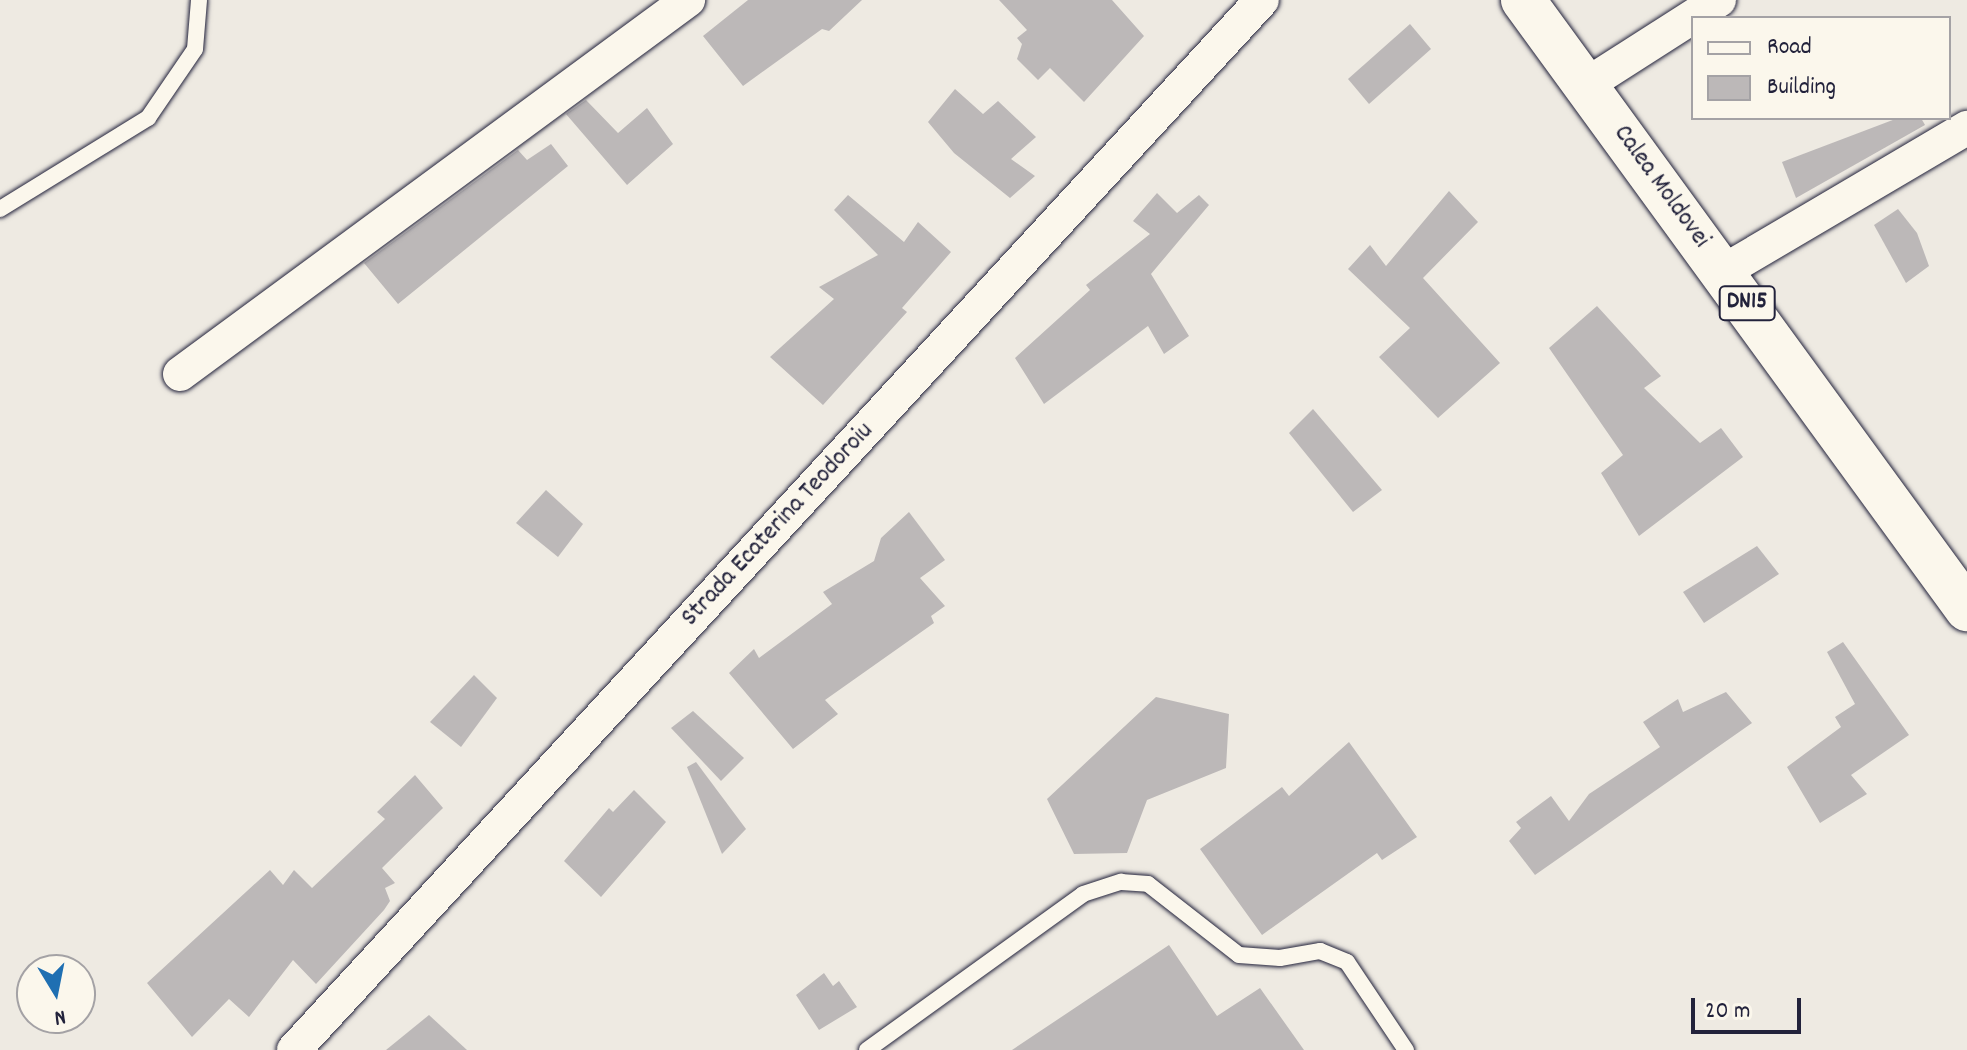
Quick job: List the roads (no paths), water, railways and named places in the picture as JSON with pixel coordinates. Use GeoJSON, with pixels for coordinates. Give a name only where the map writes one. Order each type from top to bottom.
{"type":"FeatureCollection","features":[{"type":"Feature","properties":{"kind":"main road","name":"Calea Moldovei"},"geometry":{"type":"LineString","coordinates":[[1523,0],[1724,271],[1967,609]]}},
{"type":"Feature","properties":{"kind":"street"},"geometry":{"type":"LineString","coordinates":[[180,374],[688,0]]}},
{"type":"Feature","properties":{"kind":"street","name":"Strada Ecaterina Teodoroiu"},"geometry":{"type":"LineString","coordinates":[[294,1050],[1262,0]]}},
{"type":"Feature","properties":{"kind":"street"},"geometry":{"type":"LineString","coordinates":[[1694,16],[1719,0]]}},
{"type":"Feature","properties":{"kind":"street"},"geometry":{"type":"LineString","coordinates":[[1586,85],[1691,18]]}},
{"type":"Feature","properties":{"kind":"street"},"geometry":{"type":"LineString","coordinates":[[1724,271],[1967,128]]}},
{"type":"Feature","properties":{"kind":"lane"},"geometry":{"type":"LineString","coordinates":[[0,209],[148,118],[195,49],[199,0]]}},
{"type":"Feature","properties":{"kind":"lane"},"geometry":{"type":"LineString","coordinates":[[867,1050],[1083,894],[1121,882],[1148,884],[1239,955],[1280,958],[1320,951],[1347,962],[1406,1050]]}}]}
